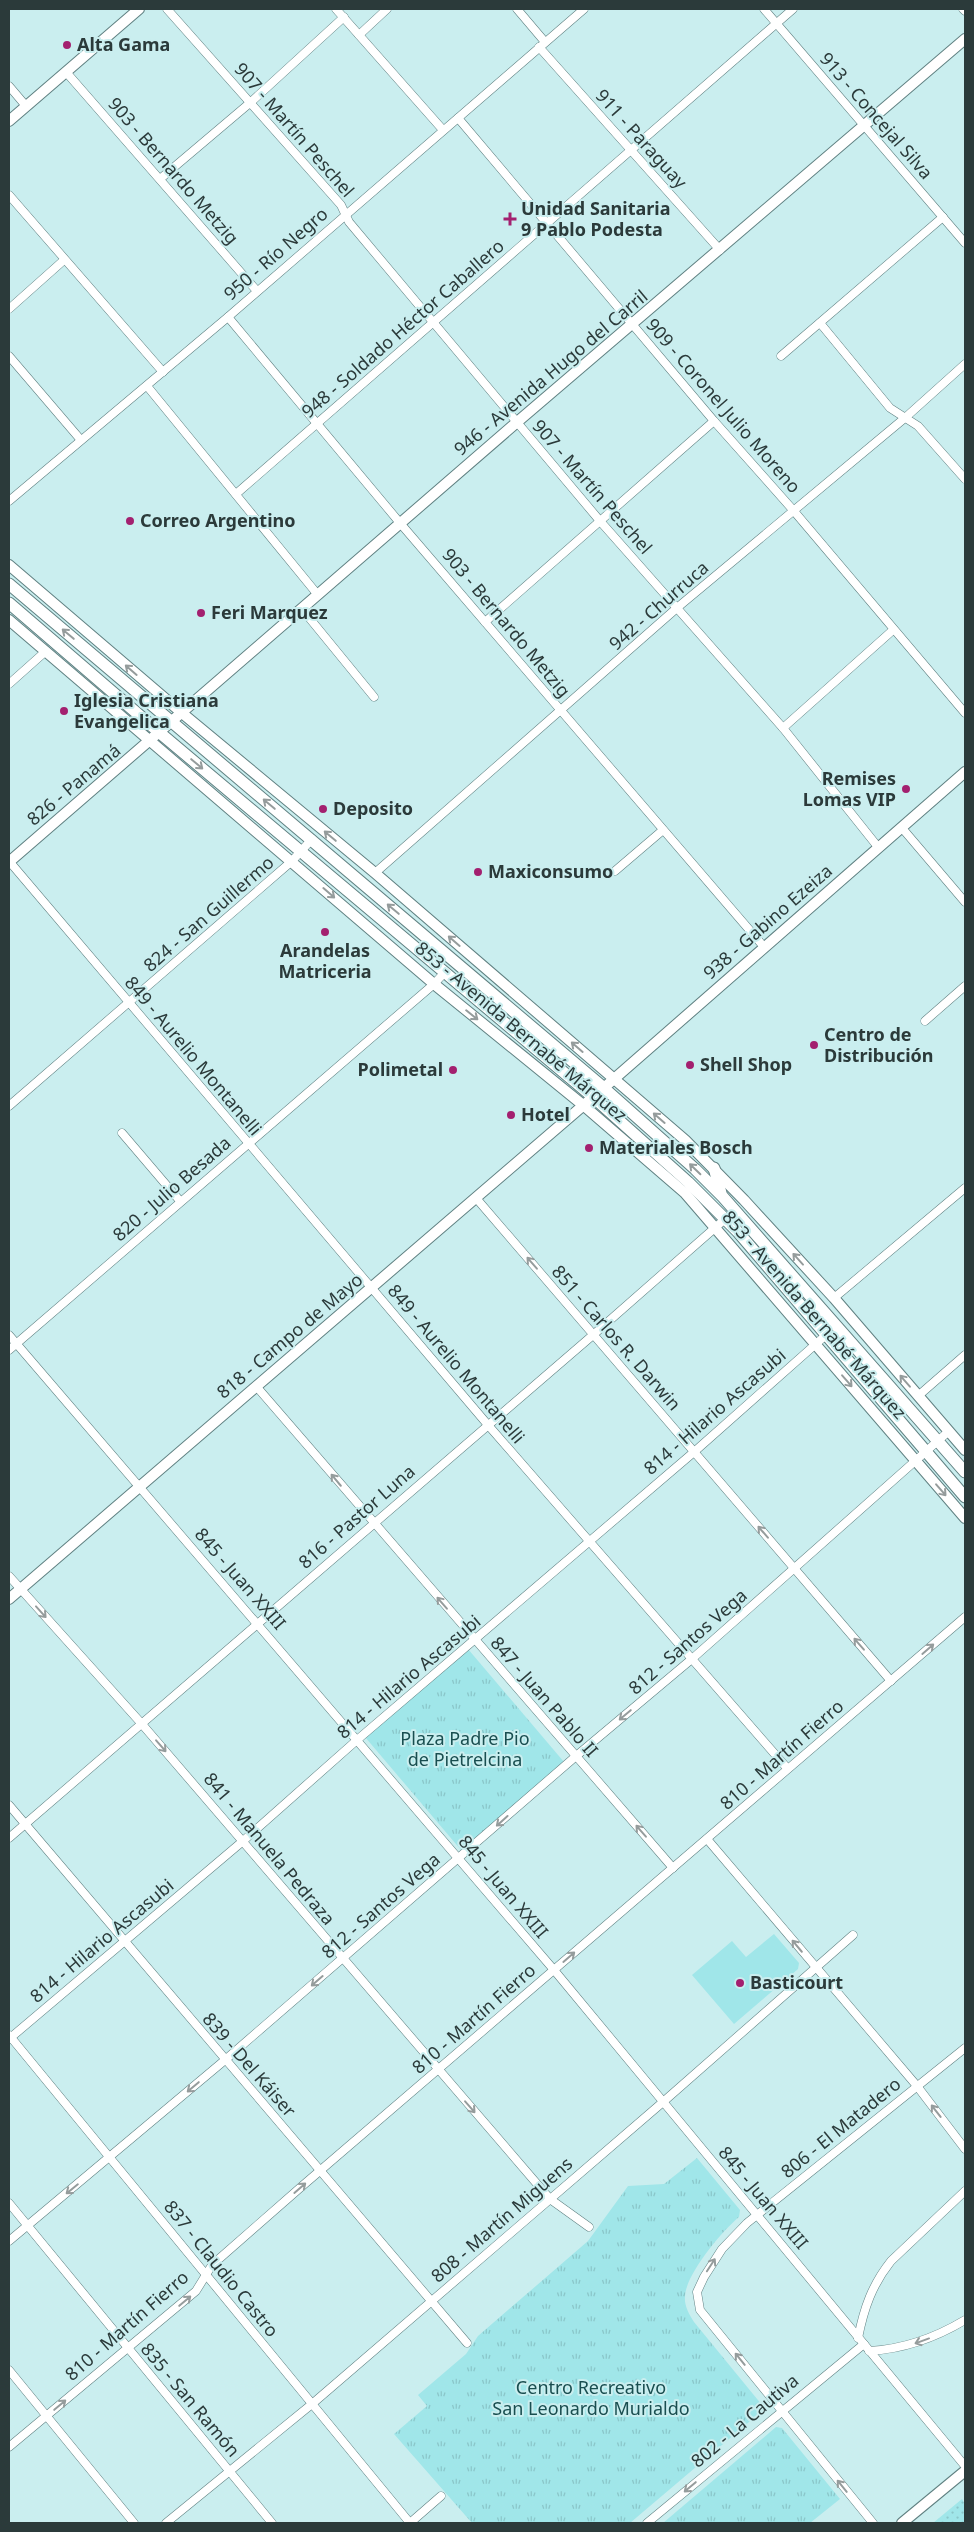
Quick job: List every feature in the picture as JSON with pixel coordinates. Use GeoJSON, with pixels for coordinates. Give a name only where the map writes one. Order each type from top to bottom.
{"type":"FeatureCollection","features":[{"type":"Feature","properties":{"kind":"main road","name":"853 - Avenida Bernabé Márquez"},"geometry":{"type":"LineString","coordinates":[[9,584],[604,1088],[695,1169],[723,1197],[965,1472]]}},
{"type":"Feature","properties":{"kind":"main road","name":"853 - Avenida Bernabé Márquez"},"geometry":{"type":"LineString","coordinates":[[9,602],[160,733],[593,1097],[688,1182],[725,1218],[965,1497]]}},
{"type":"Feature","properties":{"kind":"main road"},"geometry":{"type":"LineString","coordinates":[[714,1168],[723,1197]]}},
{"type":"Feature","properties":{"kind":"street"},"geometry":{"type":"LineString","coordinates":[[9,121],[140,9]]}},
{"type":"Feature","properties":{"kind":"street","name":"907 - Martín Peschel"},"geometry":{"type":"LineString","coordinates":[[167,9],[341,205],[349,222],[516,423],[783,728],[878,847]]}},
{"type":"Feature","properties":{"kind":"street"},"geometry":{"type":"LineString","coordinates":[[336,9],[443,130]]}},
{"type":"Feature","properties":{"kind":"street"},"geometry":{"type":"LineString","coordinates":[[359,35],[387,9]]}},
{"type":"Feature","properties":{"kind":"street","name":"911 - Paraguay"},"geometry":{"type":"LineString","coordinates":[[516,9],[542,44],[720,250]]}},
{"type":"Feature","properties":{"kind":"street","name":"950 - Río Negro"},"geometry":{"type":"LineString","coordinates":[[9,500],[228,317],[584,9]]}},
{"type":"Feature","properties":{"kind":"street","name":"913 - Concejal Silva"},"geometry":{"type":"LineString","coordinates":[[764,9],[965,243]]}},
{"type":"Feature","properties":{"kind":"street","name":"948 - Soldado Héctor Caballero"},"geometry":{"type":"LineString","coordinates":[[236,494],[793,9]]}},
{"type":"Feature","properties":{"kind":"street"},"geometry":{"type":"LineString","coordinates":[[160,179],[251,102],[344,18]]}},
{"type":"Feature","properties":{"kind":"street","name":"946 - Avenida Hugo del Carril"},"geometry":{"type":"LineString","coordinates":[[160,733],[400,523],[865,127],[965,39]]}},
{"type":"Feature","properties":{"kind":"street","name":"903 - Bernardo Metzig"},"geometry":{"type":"LineString","coordinates":[[66,72],[257,291]]}},
{"type":"Feature","properties":{"kind":"street"},"geometry":{"type":"LineString","coordinates":[[9,86],[26,106]]}},
{"type":"Feature","properties":{"kind":"street","name":"909 - Coronel Julio Moreno"},"geometry":{"type":"LineString","coordinates":[[458,118],[714,421],[793,510],[965,713]]}},
{"type":"Feature","properties":{"kind":"street"},"geometry":{"type":"LineString","coordinates":[[9,194],[64,260],[163,372]]}},
{"type":"Feature","properties":{"kind":"street"},"geometry":{"type":"LineString","coordinates":[[781,356],[943,217]]}},
{"type":"Feature","properties":{"kind":"street"},"geometry":{"type":"LineString","coordinates":[[9,309],[64,260]]}},
{"type":"Feature","properties":{"kind":"street","name":"903 - Bernardo Metzig"},"geometry":{"type":"LineString","coordinates":[[228,317],[400,523],[764,947]]}},
{"type":"Feature","properties":{"kind":"street"},"geometry":{"type":"LineString","coordinates":[[820,323],[890,408],[918,426],[965,479]]}},
{"type":"Feature","properties":{"kind":"street"},"geometry":{"type":"LineString","coordinates":[[9,356],[80,439]]}},
{"type":"Feature","properties":{"kind":"street","name":"942 - Churruca"},"geometry":{"type":"LineString","coordinates":[[374,873],[678,607],[906,417],[965,364]]}},
{"type":"Feature","properties":{"kind":"street"},"geometry":{"type":"LineString","coordinates":[[147,386],[318,595]]}},
{"type":"Feature","properties":{"kind":"street"},"geometry":{"type":"LineString","coordinates":[[485,622],[714,421]]}},
{"type":"Feature","properties":{"kind":"street","name":"853 - Avenida Bernabé Márquez"},"geometry":{"type":"LineString","coordinates":[[9,566],[374,873],[614,1079],[714,1168],[834,1298],[965,1450]]}},
{"type":"Feature","properties":{"kind":"street"},"geometry":{"type":"LineString","coordinates":[[302,609],[374,697]]}},
{"type":"Feature","properties":{"kind":"street","name":"853 - Avenida Bernabé Márquez"},"geometry":{"type":"LineString","coordinates":[[9,620],[434,984],[582,1105],[685,1193],[965,1518]]}},
{"type":"Feature","properties":{"kind":"street"},"geometry":{"type":"LineString","coordinates":[[783,728],[893,630]]}},
{"type":"Feature","properties":{"kind":"street"},"geometry":{"type":"LineString","coordinates":[[9,684],[46,651]]}},
{"type":"Feature","properties":{"kind":"street","name":"826 - Panamá"},"geometry":{"type":"LineString","coordinates":[[9,861],[160,733]]}},
{"type":"Feature","properties":{"kind":"street","name":"938 - Gabino Ezeiza"},"geometry":{"type":"LineString","coordinates":[[593,1097],[965,772]]}},
{"type":"Feature","properties":{"kind":"street"},"geometry":{"type":"LineString","coordinates":[[902,828],[965,902]]}},
{"type":"Feature","properties":{"kind":"street"},"geometry":{"type":"LineString","coordinates":[[615,871],[663,830]]}},
{"type":"Feature","properties":{"kind":"street","name":"824 - San Guillermo"},"geometry":{"type":"LineString","coordinates":[[9,1106],[292,861],[312,840]]}},
{"type":"Feature","properties":{"kind":"street","name":"849 - Aurelio Montanelli"},"geometry":{"type":"LineString","coordinates":[[9,861],[488,1425],[788,1768]]}},
{"type":"Feature","properties":{"kind":"street","name":"820 - Julio Besada"},"geometry":{"type":"LineString","coordinates":[[9,1350],[434,984],[445,972]]}},
{"type":"Feature","properties":{"kind":"street"},"geometry":{"type":"LineString","coordinates":[[925,1021],[965,986]]}},
{"type":"Feature","properties":{"kind":"street","name":"818 - Campo de Mayo"},"geometry":{"type":"LineString","coordinates":[[9,1599],[593,1097]]}},
{"type":"Feature","properties":{"kind":"street"},"geometry":{"type":"LineString","coordinates":[[122,1133],[180,1201]]}},
{"type":"Feature","properties":{"kind":"street"},"geometry":{"type":"LineString","coordinates":[[834,1298],[965,1188]]}},
{"type":"Feature","properties":{"kind":"street","name":"851 - Carlos R. Darwin"},"geometry":{"type":"LineString","coordinates":[[476,1198],[891,1681]]}},
{"type":"Feature","properties":{"kind":"street","name":"816 - Pastor Luna"},"geometry":{"type":"LineString","coordinates":[[9,1838],[593,1335],[725,1218]]}},
{"type":"Feature","properties":{"kind":"street","name":"814 - Hilario Ascasubi"},"geometry":{"type":"LineString","coordinates":[[9,2037],[243,1841],[357,1740],[694,1452],[826,1334]]}},
{"type":"Feature","properties":{"kind":"street","name":"845 - Juan XXIII"},"geometry":{"type":"LineString","coordinates":[[9,1335],[554,1970],[965,2466]]}},
{"type":"Feature","properties":{"kind":"street"},"geometry":{"type":"LineString","coordinates":[[918,1396],[965,1355]]}},
{"type":"Feature","properties":{"kind":"street","name":"847 - Juan Pablo II"},"geometry":{"type":"LineString","coordinates":[[256,1386],[673,1868]]}},
{"type":"Feature","properties":{"kind":"street","name":"812 - Santos Vega"},"geometry":{"type":"LineString","coordinates":[[9,2241],[110,2158],[460,1859],[575,1756],[693,1658],[795,1569],[949,1431]]}},
{"type":"Feature","properties":{"kind":"street","name":"841 - Manuela Pedraza"},"geometry":{"type":"LineString","coordinates":[[9,1576],[141,1723],[550,2199],[589,2227]]}},
{"type":"Feature","properties":{"kind":"street","name":"810 - Martín Fierro"},"geometry":{"type":"LineString","coordinates":[[9,2447],[196,2291],[212,2265],[320,2170],[965,1617]]}},
{"type":"Feature","properties":{"kind":"street","name":"839 - Del Káiser"},"geometry":{"type":"LineString","coordinates":[[9,1805],[467,2343]]}},
{"type":"Feature","properties":{"kind":"street"},"geometry":{"type":"LineString","coordinates":[[707,1839],[917,2086],[965,2149]]}},
{"type":"Feature","properties":{"kind":"street","name":"808 - Martín Miguens"},"geometry":{"type":"LineString","coordinates":[[166,2523],[312,2404],[664,2102],[817,1969],[853,1935]]}},
{"type":"Feature","properties":{"kind":"street","name":"837 - Claudio Castro"},"geometry":{"type":"LineString","coordinates":[[9,2037],[410,2523]]}},
{"type":"Feature","properties":{"kind":"street","name":"806 - El Matadero"},"geometry":{"type":"LineString","coordinates":[[781,2411],[700,2310],[697,2292],[722,2249],[758,2214],[965,2048]]}},
{"type":"Feature","properties":{"kind":"street"},"geometry":{"type":"LineString","coordinates":[[861,2341],[866,2303],[882,2272],[965,2191]]}},
{"type":"Feature","properties":{"kind":"street","name":"835 - San Ramón"},"geometry":{"type":"LineString","coordinates":[[9,2203],[272,2523]]}},
{"type":"Feature","properties":{"kind":"street"},"geometry":{"type":"LineString","coordinates":[[869,2351],[910,2345],[942,2333],[965,2320]]}},
{"type":"Feature","properties":{"kind":"street","name":"802 - La Cautiva"},"geometry":{"type":"LineString","coordinates":[[647,2523],[861,2341]]}},
{"type":"Feature","properties":{"kind":"street"},"geometry":{"type":"LineString","coordinates":[[9,2370],[134,2523]]}},
{"type":"Feature","properties":{"kind":"street"},"geometry":{"type":"LineString","coordinates":[[781,2411],[873,2523]]}},
{"type":"Feature","properties":{"kind":"street"},"geometry":{"type":"LineString","coordinates":[[902,2523],[965,2471]]}},
{"type":"Feature","properties":{"kind":"street"},"geometry":{"type":"LineString","coordinates":[[410,2523],[441,2496]]}},
{"type":"Feature","properties":{"kind":"green space","name":"Plaza Padre Pio de Pietrelcina"},"geometry":{"type":"Polygon","coordinates":[[[468,1649],[564,1762],[461,1850],[365,1737],[468,1649]]]}},
{"type":"Feature","properties":{"kind":"green space","name":"Basticourt"},"geometry":{"type":"Polygon","coordinates":[[[774,1934],[799,1963],[798,1969],[734,2024],[692,1975],[732,1941],[746,1957],[774,1934]]]}},
{"type":"Feature","properties":{"kind":"green space","name":"Centro Recreativo San Leonardo Murialdo"},"geometry":{"type":"Polygon","coordinates":[[[697,2158],[740,2210],[739,2217],[715,2242],[691,2276],[685,2296],[686,2307],[694,2322],[762,2405],[762,2411],[630,2523],[472,2523],[394,2434],[427,2406],[418,2395],[466,2354],[478,2336],[588,2241],[628,2186],[664,2184],[697,2158]]]}},
{"type":"Feature","properties":{"kind":"green space"},"geometry":{"type":"Polygon","coordinates":[[[776,2427],[782,2428],[840,2499],[810,2523],[663,2523],[776,2427]]]}},
{"type":"Feature","properties":{"kind":"green space"},"geometry":{"type":"Polygon","coordinates":[[[962,2499],[965,2504],[965,2523],[933,2523],[962,2499]]]}},
{"type":"Feature","properties":{"kind":"place","name":"Alta Gama"},"geometry":{"type":"Point","coordinates":[67,45]}},
{"type":"Feature","properties":{"kind":"place","name":"Unidad Sanitaria 9 Pablo Podesta"},"geometry":{"type":"Point","coordinates":[510,219]}},
{"type":"Feature","properties":{"kind":"place","name":"Correo Argentino"},"geometry":{"type":"Point","coordinates":[130,521]}},
{"type":"Feature","properties":{"kind":"place","name":"Feri Marquez"},"geometry":{"type":"Point","coordinates":[201,613]}},
{"type":"Feature","properties":{"kind":"place","name":"Iglesia Cristiana Evangelica"},"geometry":{"type":"Point","coordinates":[64,711]}},
{"type":"Feature","properties":{"kind":"place","name":"Remises Lomas VIP"},"geometry":{"type":"Point","coordinates":[906,789]}},
{"type":"Feature","properties":{"kind":"place","name":"Deposito"},"geometry":{"type":"Point","coordinates":[323,809]}},
{"type":"Feature","properties":{"kind":"place","name":"Maxiconsumo"},"geometry":{"type":"Point","coordinates":[478,872]}},
{"type":"Feature","properties":{"kind":"place","name":"Arandelas Matriceria"},"geometry":{"type":"Point","coordinates":[325,932]}},
{"type":"Feature","properties":{"kind":"place","name":"Centro de Distribución"},"geometry":{"type":"Point","coordinates":[814,1045]}},
{"type":"Feature","properties":{"kind":"place","name":"Shell Shop"},"geometry":{"type":"Point","coordinates":[690,1065]}},
{"type":"Feature","properties":{"kind":"place","name":"Polimetal"},"geometry":{"type":"Point","coordinates":[453,1070]}},
{"type":"Feature","properties":{"kind":"place","name":"Hotel"},"geometry":{"type":"Point","coordinates":[511,1115]}},
{"type":"Feature","properties":{"kind":"place","name":"Materiales Bosch"},"geometry":{"type":"Point","coordinates":[589,1148]}},
{"type":"Feature","properties":{"kind":"place","name":"Basticourt"},"geometry":{"type":"Point","coordinates":[740,1983]}}]}
